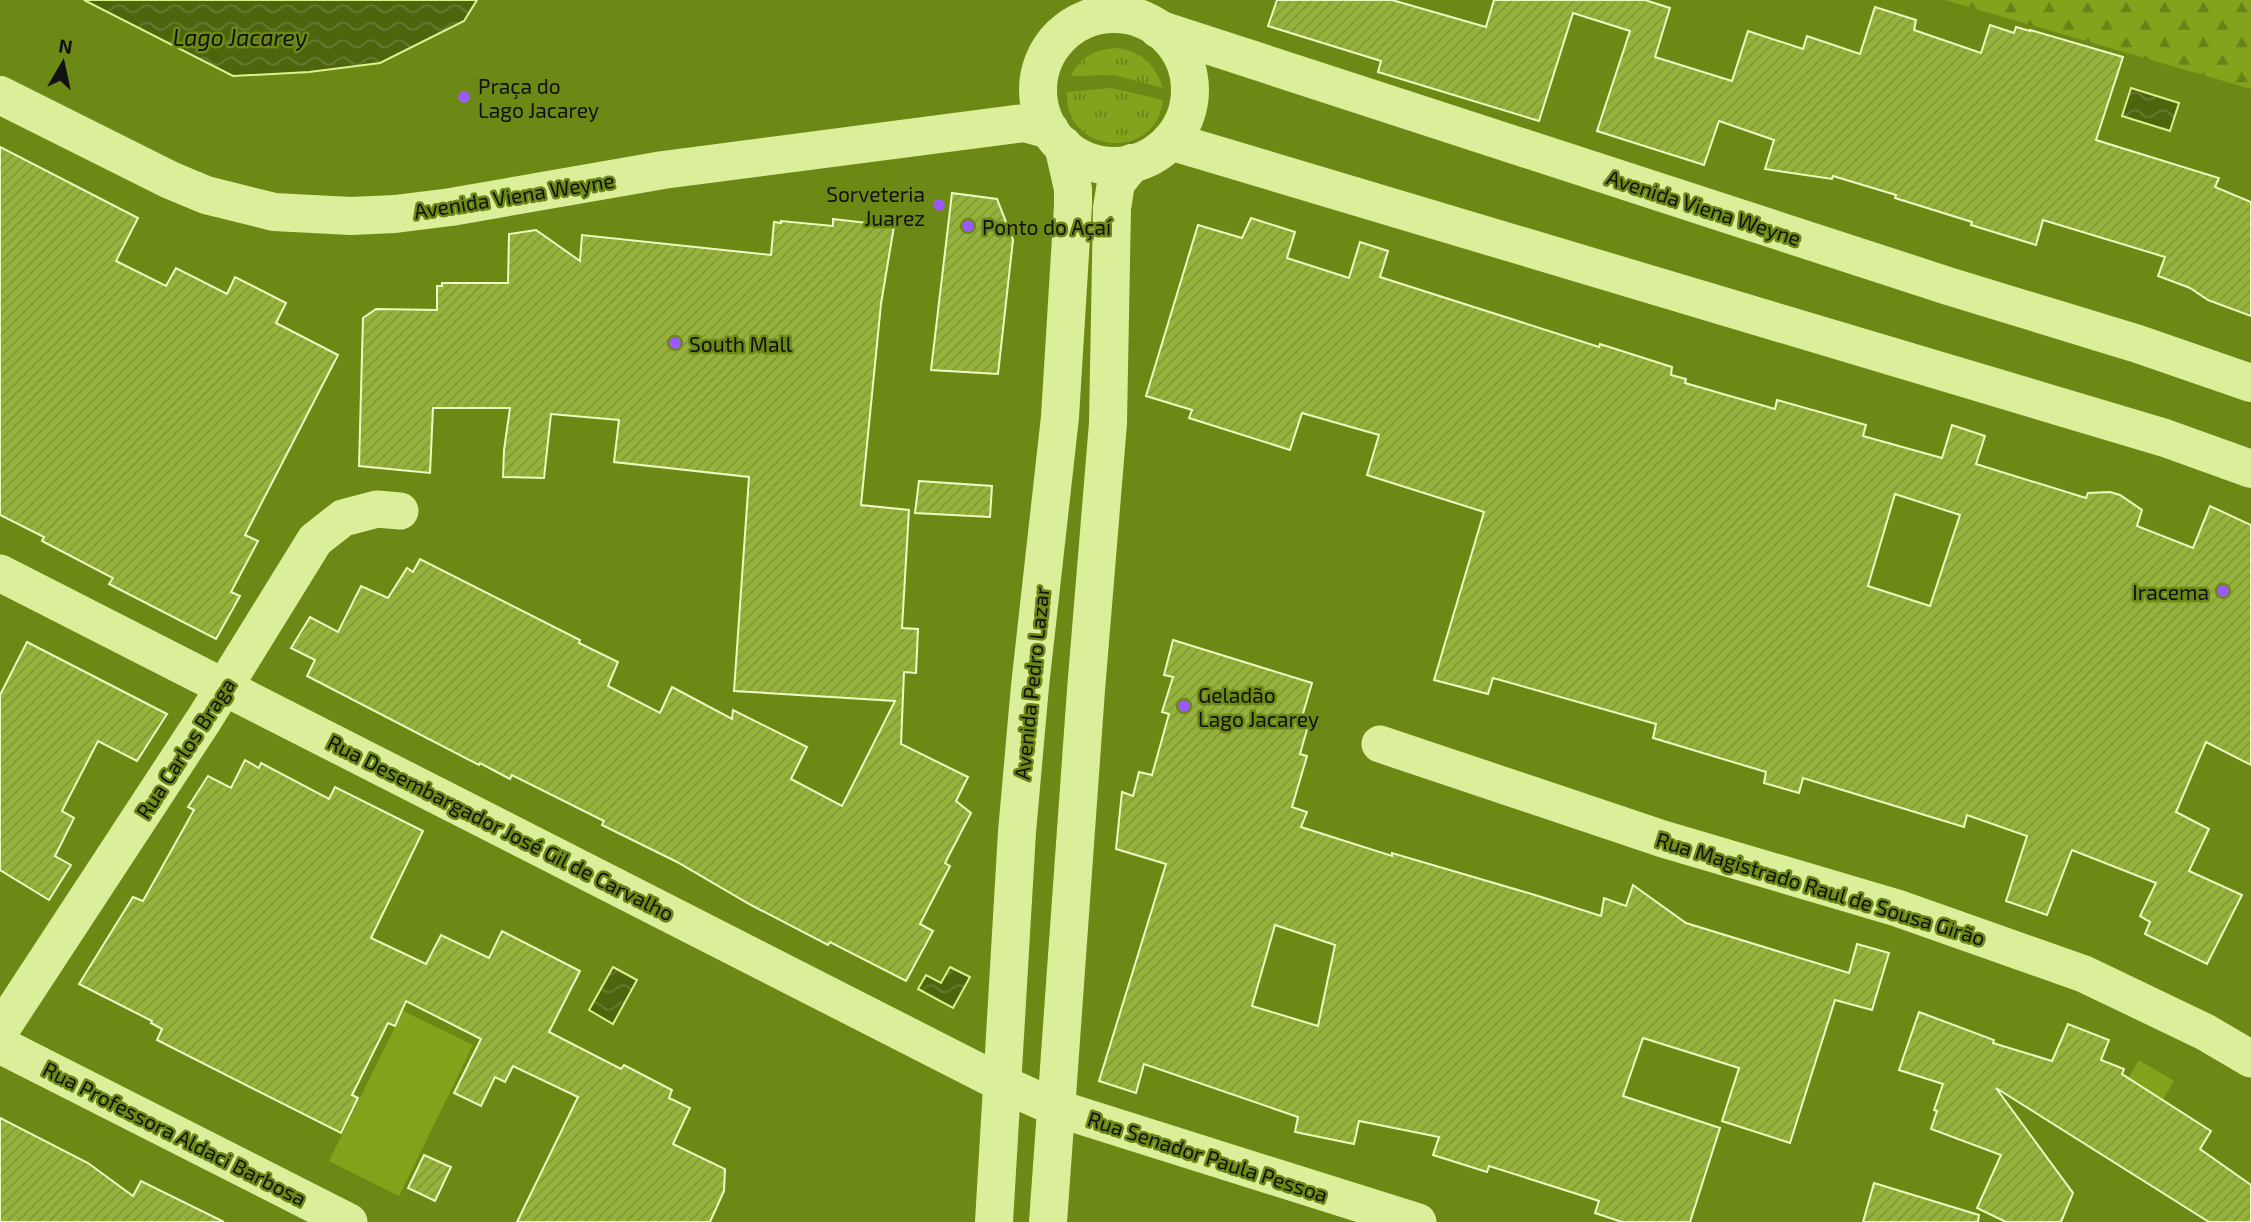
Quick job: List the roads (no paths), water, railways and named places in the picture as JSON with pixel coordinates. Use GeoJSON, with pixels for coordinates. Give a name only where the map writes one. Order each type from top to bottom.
{"type":"FeatureCollection","features":[{"type":"Feature","properties":{"kind":"street"},"geometry":{"type":"LineString","coordinates":[[1119,7],[1158,29],[1172,42],[1184,60],[1189,81],[1190,98],[1182,123],[1170,141],[1144,160],[1132,163],[1107,166],[1089,162],[1073,154],[1056,138],[1039,105],[1041,67],[1050,48],[1064,33],[1081,22],[1119,7]]}},
{"type":"Feature","properties":{"kind":"street","name":"Avenida Viena Weyne"},"geometry":{"type":"LineString","coordinates":[[1158,29],[1948,286],[2138,344],[2251,383]]}},
{"type":"Feature","properties":{"kind":"street","name":"Avenida Viena Weyne"},"geometry":{"type":"LineString","coordinates":[[0,96],[159,175],[206,195],[274,212],[351,216],[451,207],[663,170],[1024,123],[1056,138]]}},
{"type":"Feature","properties":{"kind":"street","name":"Avenida Pedro Lazar"},"geometry":{"type":"LineString","coordinates":[[994,1222],[1001,1083],[1030,686],[1060,417],[1068,284],[1073,189],[1056,138]]}},
{"type":"Feature","properties":{"kind":"street"},"geometry":{"type":"LineString","coordinates":[[1170,141],[2165,438],[2251,469]]}},
{"type":"Feature","properties":{"kind":"street"},"geometry":{"type":"LineString","coordinates":[[1048,1222],[1108,423],[1112,208],[1116,183],[1132,163]]}},
{"type":"Feature","properties":{"kind":"street","name":"Rua Carlos Braga"},"geometry":{"type":"LineString","coordinates":[[0,1031],[226,686],[315,540],[343,518],[377,509],[400,511]]}},
{"type":"Feature","properties":{"kind":"street","name":"Rua Desembargador José Gil de Carvalho"},"geometry":{"type":"LineString","coordinates":[[0,573],[1001,1083]]}},
{"type":"Feature","properties":{"kind":"street"},"geometry":{"type":"LineString","coordinates":[[1030,686],[1086,691]]}},
{"type":"Feature","properties":{"kind":"street","name":"Rua Magistrado Raul de Sousa Girão"},"geometry":{"type":"LineString","coordinates":[[1380,744],[1663,839],[1897,908],[2084,974],[2205,1032],[2251,1059]]}},
{"type":"Feature","properties":{"kind":"street","name":"Rua Professora Aldaci Barbosa"},"geometry":{"type":"LineString","coordinates":[[0,1045],[349,1222]]}},
{"type":"Feature","properties":{"kind":"street","name":"Rua Senador Paula Pessoa"},"geometry":{"type":"LineString","coordinates":[[1001,1083],[1056,1108],[1418,1222]]}},
{"type":"Feature","properties":{"kind":"water","name":"Lago Jacarey"},"geometry":{"type":"Polygon","coordinates":[[[84,0],[477,0],[464,21],[380,63],[309,72],[233,76],[84,0]]]}},
{"type":"Feature","properties":{"kind":"water"},"geometry":{"type":"Polygon","coordinates":[[[2131,88],[2179,103],[2170,131],[2122,116],[2131,88]]]}},
{"type":"Feature","properties":{"kind":"water"},"geometry":{"type":"Polygon","coordinates":[[[613,967],[637,980],[613,1024],[589,1010],[613,967]]]}},
{"type":"Feature","properties":{"kind":"water"},"geometry":{"type":"Polygon","coordinates":[[[950,967],[970,977],[953,1008],[918,989],[926,975],[941,983],[950,967]]]}},
{"type":"Feature","properties":{"kind":"place","name":"Praça do Lago Jacarey"},"geometry":{"type":"Point","coordinates":[464,97]}},
{"type":"Feature","properties":{"kind":"place","name":"Sorveteria Juarez"},"geometry":{"type":"Point","coordinates":[939,205]}},
{"type":"Feature","properties":{"kind":"place","name":"Ponto do Açaí"},"geometry":{"type":"Point","coordinates":[968,226]}},
{"type":"Feature","properties":{"kind":"place","name":"South Mall"},"geometry":{"type":"Point","coordinates":[675,343]}},
{"type":"Feature","properties":{"kind":"place","name":"Iracema"},"geometry":{"type":"Point","coordinates":[2223,591]}},
{"type":"Feature","properties":{"kind":"place","name":"Geladão Lago Jacarey"},"geometry":{"type":"Point","coordinates":[1184,706]}}]}
